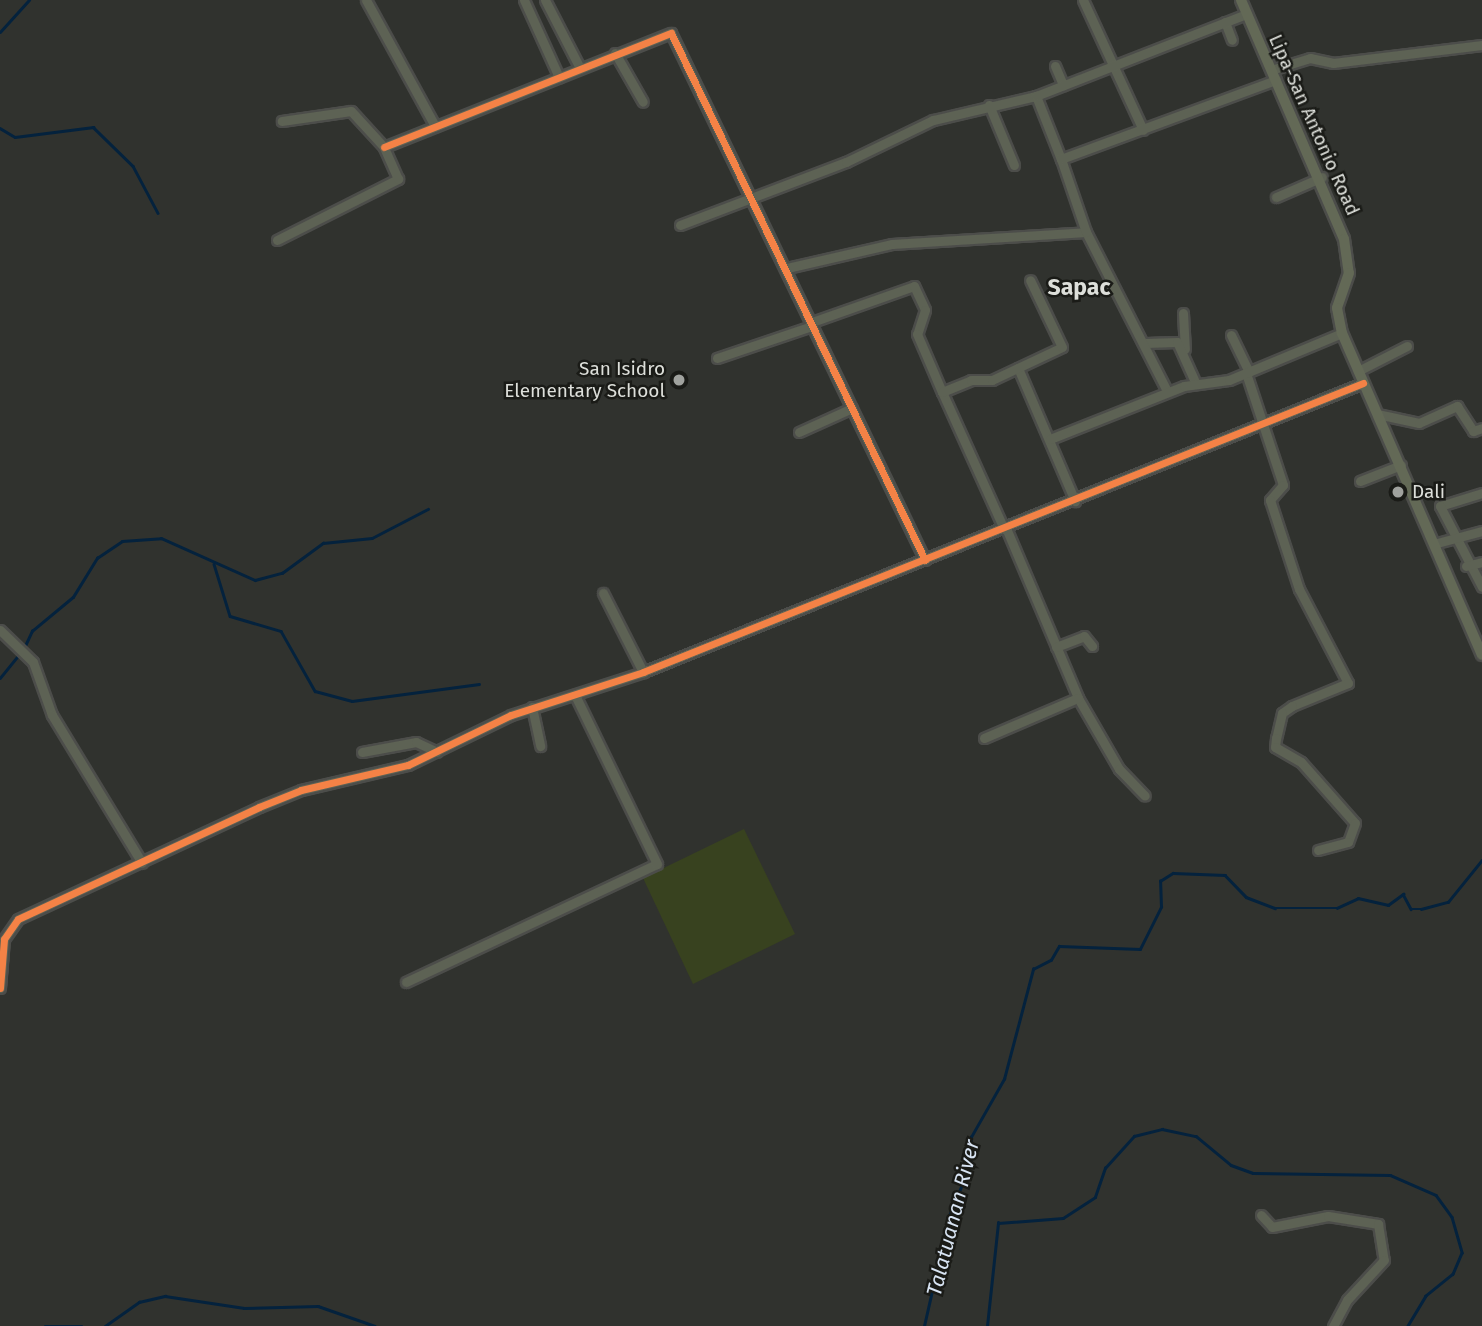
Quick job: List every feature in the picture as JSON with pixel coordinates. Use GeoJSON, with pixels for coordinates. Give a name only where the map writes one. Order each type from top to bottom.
{"type":"FeatureCollection","features":[{"type":"Feature","properties":{"kind":"main road","name":"Lipa-San Antonio Road"},"geometry":{"type":"LineString","coordinates":[[1241,0],[1273,75],[1322,177],[1349,253],[1337,308],[1342,333],[1437,543],[1482,655]]}},
{"type":"Feature","properties":{"kind":"street"},"geometry":{"type":"LineString","coordinates":[[366,0],[435,125]]}},
{"type":"Feature","properties":{"kind":"street"},"geometry":{"type":"LineString","coordinates":[[524,0],[559,77]]}},
{"type":"Feature","properties":{"kind":"street"},"geometry":{"type":"LineString","coordinates":[[545,0],[580,68]]}},
{"type":"Feature","properties":{"kind":"street"},"geometry":{"type":"LineString","coordinates":[[1083,0],[1115,64],[1143,130]]}},
{"type":"Feature","properties":{"kind":"street"},"geometry":{"type":"LineString","coordinates":[[680,225],[754,199],[933,120],[1036,96],[1246,14]]}},
{"type":"Feature","properties":{"kind":"street"},"geometry":{"type":"LineString","coordinates":[[1225,22],[1232,40]]}},
{"type":"Feature","properties":{"kind":"street"},"geometry":{"type":"LineString","coordinates":[[384,147],[671,33],[754,199],[925,559]]}},
{"type":"Feature","properties":{"kind":"street"},"geometry":{"type":"LineString","coordinates":[[1061,159],[1143,130],[1310,58],[1333,63],[1482,44]]}},
{"type":"Feature","properties":{"kind":"street"},"geometry":{"type":"LineString","coordinates":[[615,53],[643,102]]}},
{"type":"Feature","properties":{"kind":"street"},"geometry":{"type":"LineString","coordinates":[[1055,66],[1063,85]]}},
{"type":"Feature","properties":{"kind":"street"},"geometry":{"type":"LineString","coordinates":[[1036,96],[1086,232],[1146,343],[1167,391]]}},
{"type":"Feature","properties":{"kind":"street"},"geometry":{"type":"LineString","coordinates":[[989,105],[1014,165]]}},
{"type":"Feature","properties":{"kind":"street"},"geometry":{"type":"LineString","coordinates":[[277,240],[395,185],[398,175],[384,147],[351,111],[282,121]]}},
{"type":"Feature","properties":{"kind":"street"},"geometry":{"type":"LineString","coordinates":[[1276,197],[1322,177]]}},
{"type":"Feature","properties":{"kind":"street"},"geometry":{"type":"LineString","coordinates":[[787,268],[892,244],[1086,232]]}},
{"type":"Feature","properties":{"kind":"street"},"geometry":{"type":"LineString","coordinates":[[942,392],[1018,368],[1062,347],[1030,280]]}},
{"type":"Feature","properties":{"kind":"street"},"geometry":{"type":"LineString","coordinates":[[717,358],[914,286],[925,310],[917,334],[1078,698],[1114,763],[1145,796]]}},
{"type":"Feature","properties":{"kind":"street"},"geometry":{"type":"LineString","coordinates":[[1183,313],[1185,349],[1196,384]]}},
{"type":"Feature","properties":{"kind":"street"},"geometry":{"type":"LineString","coordinates":[[1050,439],[1167,391],[1247,372],[1342,333]]}},
{"type":"Feature","properties":{"kind":"street"},"geometry":{"type":"LineString","coordinates":[[1231,335],[1247,372],[1262,429],[1283,485],[1270,500],[1299,589],[1348,683],[1292,706],[1282,713],[1276,738],[1275,747],[1301,762],[1355,823],[1348,842],[1318,850]]}},
{"type":"Feature","properties":{"kind":"street"},"geometry":{"type":"LineString","coordinates":[[1146,343],[1168,339],[1185,349]]}},
{"type":"Feature","properties":{"kind":"street"},"geometry":{"type":"LineString","coordinates":[[1358,371],[1407,346]]}},
{"type":"Feature","properties":{"kind":"street"},"geometry":{"type":"LineString","coordinates":[[1018,368],[1075,501]]}},
{"type":"Feature","properties":{"kind":"street"},"geometry":{"type":"LineString","coordinates":[[0,988],[4,939],[18,919],[302,790],[437,752],[532,707],[643,672],[925,559],[1262,429],[1363,383]]}},
{"type":"Feature","properties":{"kind":"street"},"geometry":{"type":"LineString","coordinates":[[1377,414],[1419,423],[1457,406],[1473,432],[1482,428]]}},
{"type":"Feature","properties":{"kind":"street"},"geometry":{"type":"LineString","coordinates":[[799,432],[852,408]]}},
{"type":"Feature","properties":{"kind":"street"},"geometry":{"type":"LineString","coordinates":[[1360,481],[1401,465]]}},
{"type":"Feature","properties":{"kind":"street"},"geometry":{"type":"LineString","coordinates":[[1482,493],[1440,505],[1466,566],[1482,587]]}},
{"type":"Feature","properties":{"kind":"street"},"geometry":{"type":"LineString","coordinates":[[1437,543],[1482,531]]}},
{"type":"Feature","properties":{"kind":"street"},"geometry":{"type":"LineString","coordinates":[[1466,566],[1482,562]]}},
{"type":"Feature","properties":{"kind":"street"},"geometry":{"type":"LineString","coordinates":[[603,593],[643,672]]}},
{"type":"Feature","properties":{"kind":"street"},"geometry":{"type":"LineString","coordinates":[[0,629],[23,650],[52,715],[142,863]]}},
{"type":"Feature","properties":{"kind":"street"},"geometry":{"type":"LineString","coordinates":[[1056,647],[1084,636],[1092,646]]}},
{"type":"Feature","properties":{"kind":"street"},"geometry":{"type":"LineString","coordinates":[[406,982],[657,864],[575,695]]}},
{"type":"Feature","properties":{"kind":"street"},"geometry":{"type":"LineString","coordinates":[[984,738],[1078,698]]}},
{"type":"Feature","properties":{"kind":"street"},"geometry":{"type":"LineString","coordinates":[[532,707],[540,746]]}},
{"type":"Feature","properties":{"kind":"street"},"geometry":{"type":"LineString","coordinates":[[362,752],[416,742],[437,752]]}},
{"type":"Feature","properties":{"kind":"street"},"geometry":{"type":"LineString","coordinates":[[1261,1215],[1272,1227],[1328,1216],[1378,1224],[1384,1260],[1347,1300],[1333,1326]]}},
{"type":"Feature","properties":{"kind":"green space"},"geometry":{"type":"Polygon","coordinates":[[[744,829],[795,934],[693,984],[643,878],[744,829]]]}},
{"type":"Feature","properties":{"kind":"waterway"},"geometry":{"type":"LineString","coordinates":[[0,32],[29,0]]}},
{"type":"Feature","properties":{"kind":"waterway"},"geometry":{"type":"LineString","coordinates":[[0,128],[15,137],[93,127],[133,166],[158,213]]}},
{"type":"Feature","properties":{"kind":"waterway"},"geometry":{"type":"LineString","coordinates":[[24,648],[32,631],[73,597],[97,558],[122,541],[161,538],[255,580],[282,573],[323,543],[372,538],[428,509]]}},
{"type":"Feature","properties":{"kind":"waterway"},"geometry":{"type":"LineString","coordinates":[[214,564],[230,616],[281,631],[315,691],[352,701],[479,684]]}},
{"type":"Feature","properties":{"kind":"waterway"},"geometry":{"type":"LineString","coordinates":[[0,678],[20,653]]}},
{"type":"Feature","properties":{"kind":"waterway","name":"Talatuanan River"},"geometry":{"type":"LineString","coordinates":[[924,1326],[949,1216],[970,1165],[971,1137],[1004,1079],[1033,969],[1051,960],[1059,946],[1140,949],[1161,907],[1160,881],[1173,873],[1225,875],[1246,897],[1275,908],[1337,908],[1358,898],[1388,905],[1403,894],[1411,909],[1421,909],[1448,902],[1482,860]]}},
{"type":"Feature","properties":{"kind":"waterway"},"geometry":{"type":"LineString","coordinates":[[987,1326],[998,1223],[1063,1218],[1095,1197],[1105,1168],[1134,1136],[1162,1129],[1196,1136],[1231,1165],[1253,1173],[1390,1175],[1436,1195],[1452,1217],[1462,1253],[1453,1274],[1426,1296],[1408,1326]]}},
{"type":"Feature","properties":{"kind":"waterway"},"geometry":{"type":"LineString","coordinates":[[105,1326],[139,1302],[165,1296],[244,1308],[318,1306],[375,1326]]}},
{"type":"Feature","properties":{"kind":"waterway"},"geometry":{"type":"LineString","coordinates":[[45,1326],[82,1326]]}},
{"type":"Feature","properties":{"kind":"cycle path"},"geometry":{"type":"LineString","coordinates":[[384,147],[671,33],[925,560]]}},
{"type":"Feature","properties":{"kind":"cycle path"},"geometry":{"type":"LineString","coordinates":[[0,988],[4,939],[18,919],[259,807],[301,790],[408,765],[511,715],[643,672],[1363,383]]}},
{"type":"Feature","properties":{"kind":"place","name":"San Isidro Elementary School"},"geometry":{"type":"Point","coordinates":[679,380]}},
{"type":"Feature","properties":{"kind":"place","name":"Dali"},"geometry":{"type":"Point","coordinates":[1398,492]}},
{"type":"Feature","properties":{"kind":"district","name":"Sapac"},"geometry":{"type":"Point","coordinates":[1079,287]}}]}
